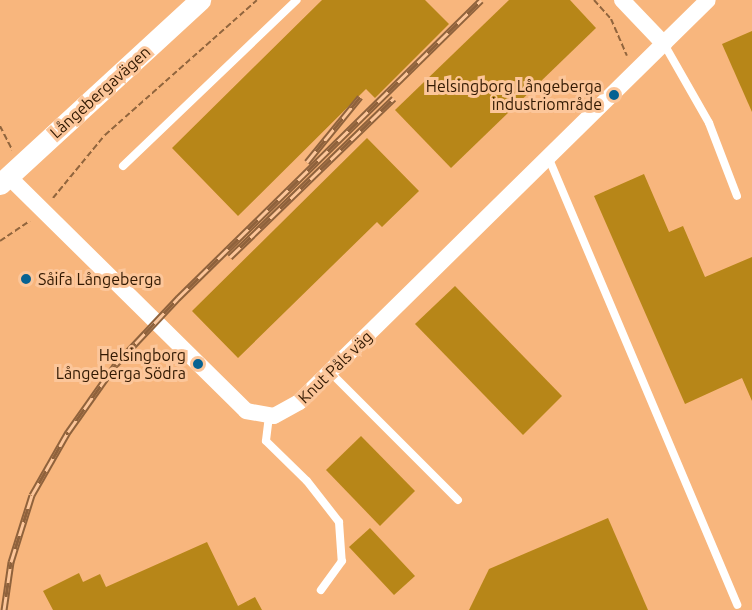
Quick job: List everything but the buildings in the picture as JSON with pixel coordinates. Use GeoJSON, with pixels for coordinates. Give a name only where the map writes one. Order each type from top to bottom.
{"type":"FeatureCollection","features":[{"type":"Feature","properties":{"kind":"street","name":"Långebergavägen"},"geometry":{"type":"LineString","coordinates":[[10,174],[200,0]]}},
{"type":"Feature","properties":{"kind":"street"},"geometry":{"type":"LineString","coordinates":[[622,0],[664,44]]}},
{"type":"Feature","properties":{"kind":"street","name":"Knut Påls väg"},"geometry":{"type":"LineString","coordinates":[[269,416],[294,406],[330,372],[708,0]]}},
{"type":"Feature","properties":{"kind":"street"},"geometry":{"type":"LineString","coordinates":[[10,174],[41,210],[243,409],[255,416],[269,416]]}},
{"type":"Feature","properties":{"kind":"lane"},"geometry":{"type":"LineString","coordinates":[[123,166],[297,0]]}},
{"type":"Feature","properties":{"kind":"lane"},"geometry":{"type":"LineString","coordinates":[[664,44],[709,123],[737,196]]}},
{"type":"Feature","properties":{"kind":"lane"},"geometry":{"type":"LineString","coordinates":[[549,159],[602,280],[737,605]]}},
{"type":"Feature","properties":{"kind":"lane"},"geometry":{"type":"LineString","coordinates":[[330,372],[458,500]]}},
{"type":"Feature","properties":{"kind":"lane"},"geometry":{"type":"LineString","coordinates":[[269,416],[266,441],[307,481],[339,522],[342,561],[321,590]]}},
{"type":"Feature","properties":{"kind":"path"},"geometry":{"type":"LineString","coordinates":[[0,241],[29,223],[105,135],[256,0]]}},
{"type":"Feature","properties":{"kind":"path"},"geometry":{"type":"LineString","coordinates":[[594,0],[611,19],[625,52],[638,70]]}},
{"type":"Feature","properties":{"kind":"path"},"geometry":{"type":"LineString","coordinates":[[0,126],[10,174]]}},
{"type":"Feature","properties":{"kind":"railway"},"geometry":{"type":"LineString","coordinates":[[4,610],[11,562],[32,495],[68,432],[116,364],[178,298],[481,0]]}},
{"type":"Feature","properties":{"kind":"railway"},"geometry":{"type":"LineString","coordinates":[[307,162],[360,97]]}},
{"type":"Feature","properties":{"kind":"railway"},"geometry":{"type":"LineString","coordinates":[[230,257],[394,98]]}},
{"type":"Feature","properties":{"kind":"place","name":"Helsingborg Långeberga industriområde"},"geometry":{"type":"Point","coordinates":[614,95]}},
{"type":"Feature","properties":{"kind":"place","name":"Såifa Långeberga"},"geometry":{"type":"Point","coordinates":[26,279]}},
{"type":"Feature","properties":{"kind":"place","name":"Helsingborg Långeberga Södra"},"geometry":{"type":"Point","coordinates":[198,364]}}]}
